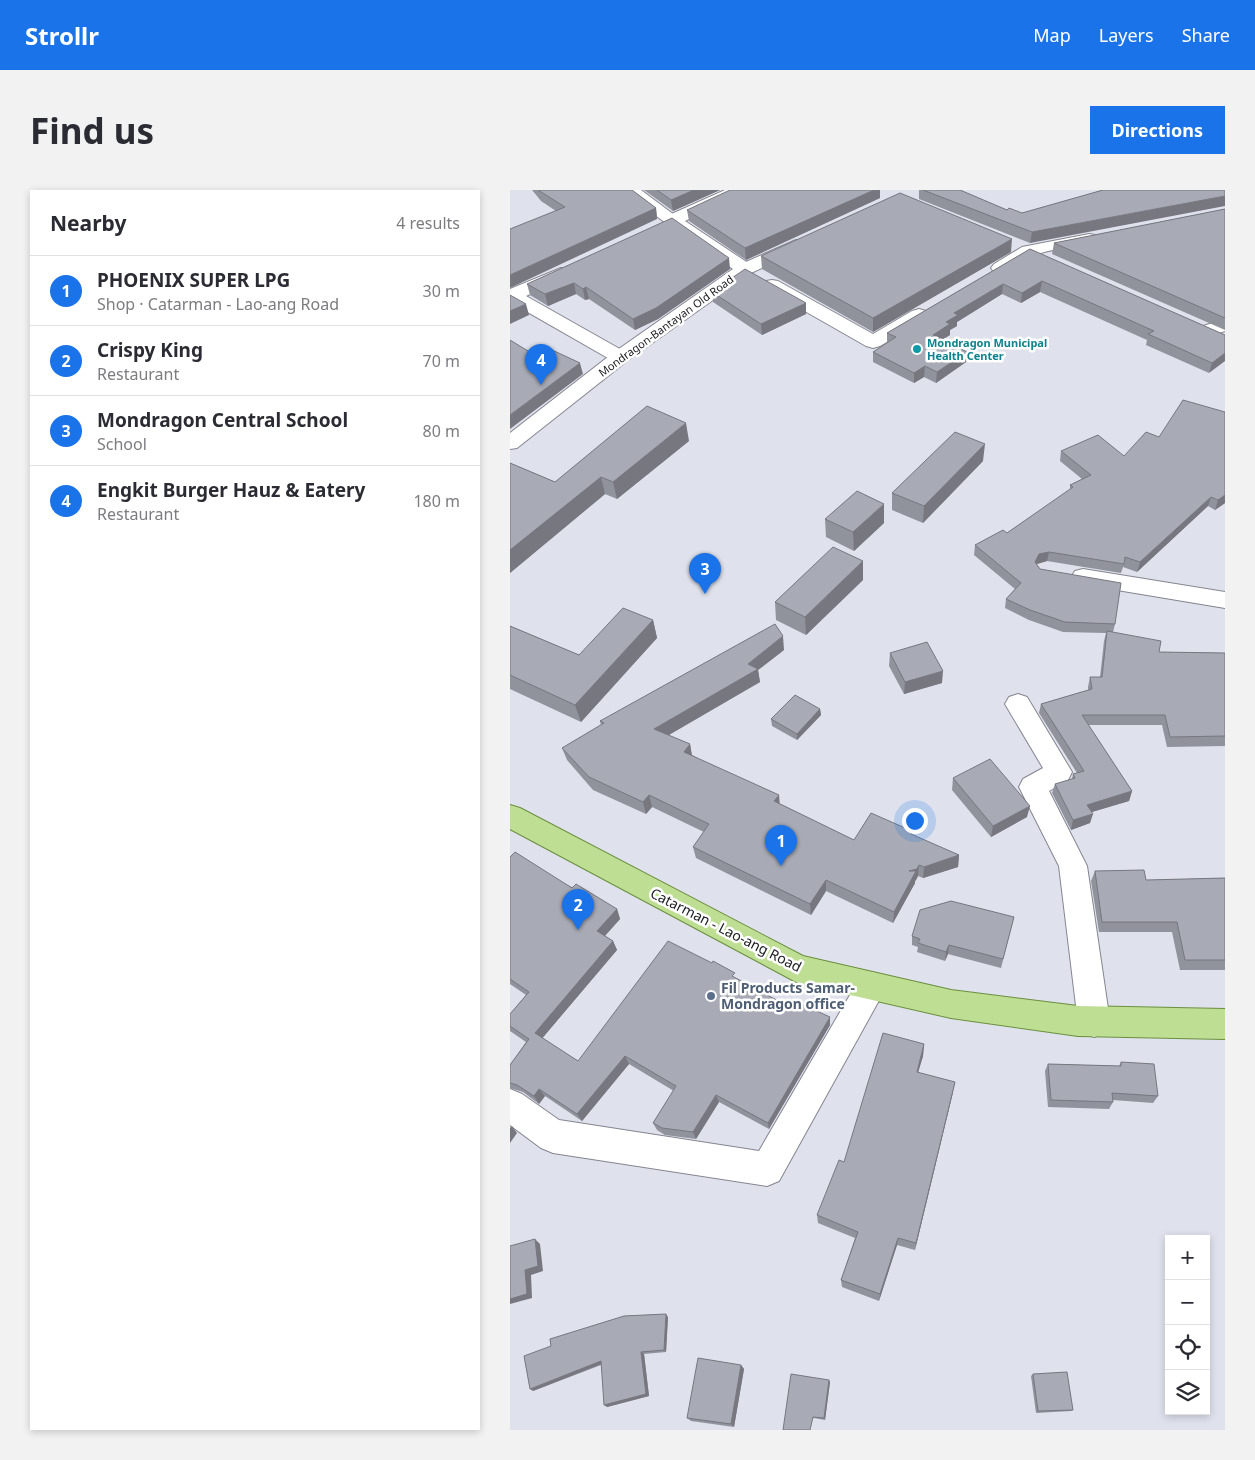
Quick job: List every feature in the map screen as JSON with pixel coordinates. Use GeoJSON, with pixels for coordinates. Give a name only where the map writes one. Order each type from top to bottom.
{"type":"FeatureCollection","features":[{"type":"Feature","properties":{"kind":"main road","name":"Catarman - Lao-ang Road"},"geometry":{"type":"LineString","coordinates":[[510,816],[798,969],[951,1004],[1094,1022],[1225,1024]]}},
{"type":"Feature","properties":{"kind":"street","name":"Mondragon-Bantayan Old Road"},"geometry":{"type":"LineString","coordinates":[[510,443],[620,357],[745,269],[630,190]]}},
{"type":"Feature","properties":{"kind":"street"},"geometry":{"type":"LineString","coordinates":[[655,229],[738,190]]}},
{"type":"Feature","properties":{"kind":"street"},"geometry":{"type":"LineString","coordinates":[[985,276],[1028,251],[1104,236]]}},
{"type":"Feature","properties":{"kind":"street"},"geometry":{"type":"LineString","coordinates":[[745,269],[808,240]]}},
{"type":"Feature","properties":{"kind":"street"},"geometry":{"type":"LineString","coordinates":[[1010,244],[1055,263]]}},
{"type":"Feature","properties":{"kind":"street"},"geometry":{"type":"LineString","coordinates":[[511,295],[574,266]]}},
{"type":"Feature","properties":{"kind":"street"},"geometry":{"type":"LineString","coordinates":[[745,269],[873,342],[933,306]]}},
{"type":"Feature","properties":{"kind":"street"},"geometry":{"type":"LineString","coordinates":[[511,295],[620,357]]}},
{"type":"Feature","properties":{"kind":"street"},"geometry":{"type":"LineString","coordinates":[[1190,323],[1216,328],[1225,339]]}},
{"type":"Feature","properties":{"kind":"street"},"geometry":{"type":"LineString","coordinates":[[1066,574],[1225,600]]}},
{"type":"Feature","properties":{"kind":"street"},"geometry":{"type":"LineString","coordinates":[[1018,704],[1059,772],[1033,787],[1073,866],[1094,1022]]}},
{"type":"Feature","properties":{"kind":"street"},"geometry":{"type":"LineString","coordinates":[[510,1105],[552,1136],[766,1169],[872,986]]}},
{"type":"Feature","properties":{"kind":"building"},"geometry":{"type":"Polygon","coordinates":[[[538,190],[632,190],[656,208],[510,275],[510,229],[565,207],[538,190]]]}},
{"type":"Feature","properties":{"kind":"building"},"geometry":{"type":"Polygon","coordinates":[[[657,190],[694,190],[671,200],[657,190]]]}},
{"type":"Feature","properties":{"kind":"building"},"geometry":{"type":"Polygon","coordinates":[[[730,190],[874,190],[745,248],[687,210],[730,190]]]}},
{"type":"Feature","properties":{"kind":"building"},"geometry":{"type":"Polygon","coordinates":[[[923,190],[960,190],[1007,210],[1009,208],[1022,213],[1103,190],[1225,190],[1225,196],[1032,232],[923,190]]]}},
{"type":"Feature","properties":{"kind":"building"},"geometry":{"type":"Polygon","coordinates":[[[900,193],[1012,239],[873,318],[761,256],[900,193]]]}},
{"type":"Feature","properties":{"kind":"building"},"geometry":{"type":"Polygon","coordinates":[[[1225,209],[1225,318],[1054,243],[1225,209]]]}},
{"type":"Feature","properties":{"kind":"building"},"geometry":{"type":"Polygon","coordinates":[[[672,218],[729,258],[656,308],[633,319],[586,287],[583,289],[574,283],[545,294],[527,284],[672,218]]]}},
{"type":"Feature","properties":{"kind":"building"},"geometry":{"type":"Polygon","coordinates":[[[1030,249],[1225,335],[1225,353],[1212,363],[1148,334],[1154,331],[1042,281],[1022,293],[1003,284],[954,313],[958,315],[946,322],[950,324],[933,335],[967,352],[937,372],[925,366],[914,373],[873,352],[896,337],[887,333],[1030,249]]]}},
{"type":"Feature","properties":{"kind":"building"},"geometry":{"type":"Polygon","coordinates":[[[745,269],[806,303],[761,324],[712,292],[745,269]]]}},
{"type":"Feature","properties":{"kind":"building"},"geometry":{"type":"Polygon","coordinates":[[[510,295],[526,304],[510,311],[510,295]]]}},
{"type":"Feature","properties":{"kind":"building"},"geometry":{"type":"Polygon","coordinates":[[[510,340],[538,357],[550,349],[580,363],[510,415],[510,340]]]}},
{"type":"Feature","properties":{"kind":"building"},"geometry":{"type":"Polygon","coordinates":[[[1183,400],[1225,412],[1225,495],[1218,500],[1211,497],[1140,562],[1125,557],[1124,564],[1049,552],[1039,554],[1035,562],[1040,569],[1121,583],[1115,624],[1065,622],[1030,610],[1006,599],[1021,583],[975,545],[1003,530],[1007,533],[1073,487],[1070,485],[1091,475],[1061,451],[1098,435],[1124,456],[1146,432],[1159,437],[1183,400]]]}},
{"type":"Feature","properties":{"kind":"building"},"geometry":{"type":"Polygon","coordinates":[[[647,406],[686,423],[613,482],[601,477],[510,550],[510,463],[555,482],[647,406]]]}},
{"type":"Feature","properties":{"kind":"building"},"geometry":{"type":"Polygon","coordinates":[[[955,432],[985,444],[924,506],[892,493],[955,432]]]}},
{"type":"Feature","properties":{"kind":"building"},"geometry":{"type":"Polygon","coordinates":[[[857,491],[884,504],[853,532],[825,519],[857,491]]]}},
{"type":"Feature","properties":{"kind":"building"},"geometry":{"type":"Polygon","coordinates":[[[833,547],[863,561],[805,617],[775,602],[833,547]]]}},
{"type":"Feature","properties":{"kind":"building"},"geometry":{"type":"Polygon","coordinates":[[[623,608],[653,620],[575,705],[510,675],[510,626],[579,655],[623,608]]]}},
{"type":"Feature","properties":{"kind":"building"},"geometry":{"type":"Polygon","coordinates":[[[775,624],[783,636],[748,664],[758,669],[654,729],[690,744],[684,752],[779,795],[774,801],[854,840],[871,813],[912,831],[911,834],[959,855],[924,867],[919,865],[917,869],[909,871],[916,871],[894,912],[826,880],[810,904],[693,847],[709,824],[649,795],[643,802],[589,777],[562,748],[604,723],[600,721],[775,624]]]}},
{"type":"Feature","properties":{"kind":"building"},"geometry":{"type":"Polygon","coordinates":[[[1107,631],[1161,641],[1159,652],[1225,653],[1225,736],[1170,737],[1165,715],[1082,715],[1132,791],[1087,805],[1093,814],[1073,820],[1055,784],[1075,778],[1073,774],[1084,771],[1041,704],[1092,689],[1090,677],[1102,677],[1107,631]]]}},
{"type":"Feature","properties":{"kind":"building"},"geometry":{"type":"Polygon","coordinates":[[[927,642],[943,671],[905,682],[890,653],[927,642]]]}},
{"type":"Feature","properties":{"kind":"building"},"geometry":{"type":"Polygon","coordinates":[[[795,695],[820,709],[797,734],[771,719],[795,695]]]}},
{"type":"Feature","properties":{"kind":"building"},"geometry":{"type":"Polygon","coordinates":[[[990,759],[1030,806],[993,826],[953,778],[990,759]]]}},
{"type":"Feature","properties":{"kind":"building"},"geometry":{"type":"Polygon","coordinates":[[[515,852],[572,888],[576,884],[617,909],[597,931],[613,941],[535,1033],[578,1061],[668,941],[712,963],[713,961],[735,973],[732,976],[797,1011],[801,1004],[830,1017],[768,1123],[716,1095],[693,1132],[662,1128],[653,1123],[676,1086],[625,1056],[577,1114],[539,1089],[534,1096],[517,1085],[510,1083],[510,1065],[529,1039],[510,1026],[510,1014],[529,992],[510,979],[510,857],[515,852]]]}},
{"type":"Feature","properties":{"kind":"building"},"geometry":{"type":"Polygon","coordinates":[[[1144,870],[1146,880],[1225,878],[1225,960],[1185,960],[1177,922],[1102,922],[1095,871],[1144,870]]]}},
{"type":"Feature","properties":{"kind":"building"},"geometry":{"type":"Polygon","coordinates":[[[951,901],[1014,917],[1003,959],[949,945],[946,952],[918,943],[920,939],[912,936],[920,910],[951,901]]]}},
{"type":"Feature","properties":{"kind":"building"},"geometry":{"type":"Polygon","coordinates":[[[883,1033],[924,1044],[917,1072],[955,1082],[916,1243],[898,1238],[880,1294],[841,1280],[858,1232],[817,1215],[839,1160],[844,1162],[883,1033]]]}},
{"type":"Feature","properties":{"kind":"building"},"geometry":{"type":"Polygon","coordinates":[[[1121,1062],[1154,1064],[1158,1096],[1112,1093],[1113,1102],[1051,1100],[1048,1064],[1121,1066],[1121,1062]]]}},
{"type":"Feature","properties":{"kind":"building"},"geometry":{"type":"Polygon","coordinates":[[[535,1239],[538,1266],[525,1270],[527,1294],[510,1299],[510,1246],[535,1239]]]}},
{"type":"Feature","properties":{"kind":"building"},"geometry":{"type":"Polygon","coordinates":[[[666,1314],[664,1350],[641,1352],[646,1394],[604,1405],[601,1361],[530,1389],[524,1356],[551,1346],[550,1339],[624,1316],[666,1314]]]}},
{"type":"Feature","properties":{"kind":"building"},"geometry":{"type":"Polygon","coordinates":[[[698,1358],[741,1365],[731,1424],[687,1418],[698,1358]]]}},
{"type":"Feature","properties":{"kind":"building"},"geometry":{"type":"Polygon","coordinates":[[[1067,1372],[1073,1410],[1038,1411],[1033,1374],[1067,1372]]]}},
{"type":"Feature","properties":{"kind":"building"},"geometry":{"type":"Polygon","coordinates":[[[791,1374],[829,1380],[824,1418],[813,1417],[810,1430],[783,1430],[791,1374]]]}},
{"type":"Feature","properties":{"kind":"place","name":"Mondragon Municipal Health Center"},"geometry":{"type":"Point","coordinates":[917,349]}},
{"type":"Feature","properties":{"kind":"place","name":"Engkit Burger Hauz & Eatery"},"geometry":{"type":"Point","coordinates":[541,385]}},
{"type":"Feature","properties":{"kind":"place","name":"Mondragon Central School"},"geometry":{"type":"Point","coordinates":[705,594]}},
{"type":"Feature","properties":{"kind":"place","name":"PHOENIX SUPER LPG"},"geometry":{"type":"Point","coordinates":[781,866]}},
{"type":"Feature","properties":{"kind":"place","name":"Crispy King"},"geometry":{"type":"Point","coordinates":[578,930]}},
{"type":"Feature","properties":{"kind":"place","name":"Fil Products Samar- Mondragon office"},"geometry":{"type":"Point","coordinates":[711,996]}}]}
